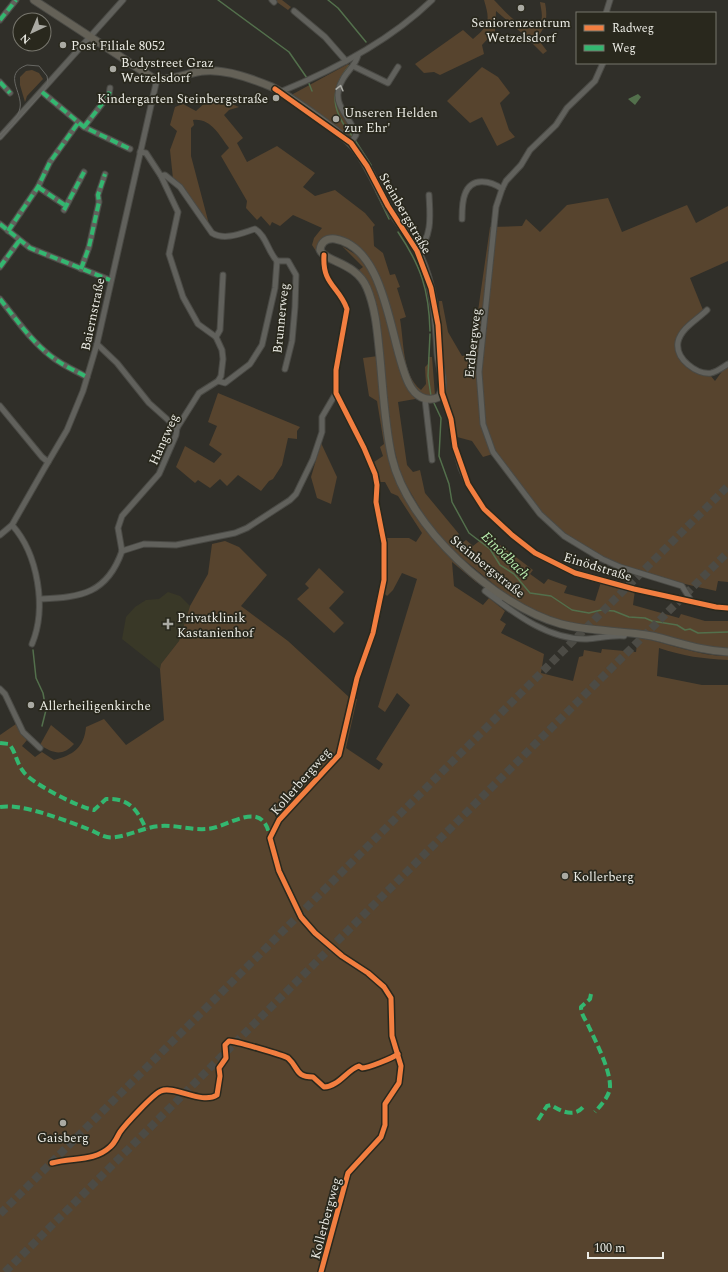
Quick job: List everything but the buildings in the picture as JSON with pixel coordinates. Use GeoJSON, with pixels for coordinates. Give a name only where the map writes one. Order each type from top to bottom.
{"type":"FeatureCollection","features":[{"type":"Feature","properties":{"kind":"main road"},"geometry":{"type":"LineString","coordinates":[[34,0],[144,73],[157,79]]}},
{"type":"Feature","properties":{"kind":"main road","name":"Steinbergstraße"},"geometry":{"type":"LineString","coordinates":[[157,79],[206,71],[217,71],[259,82],[280,92],[354,139],[388,206],[417,251],[431,288],[438,325],[440,395]]}},
{"type":"Feature","properties":{"kind":"main road"},"geometry":{"type":"LineString","coordinates":[[324,255],[320,250],[321,244],[326,240],[336,239],[348,244],[359,252],[369,264],[377,281],[409,384],[417,395],[427,399],[440,395]]}},
{"type":"Feature","properties":{"kind":"main road","name":"Steinbergstraße"},"geometry":{"type":"LineString","coordinates":[[324,255],[355,271],[366,286],[377,328],[389,442],[398,476],[422,518],[436,538],[464,564],[520,608],[561,624],[652,636],[705,651],[728,652]]}},
{"type":"Feature","properties":{"kind":"street"},"geometry":{"type":"LineString","coordinates":[[0,20],[16,0]]}},
{"type":"Feature","properties":{"kind":"street"},"geometry":{"type":"LineString","coordinates":[[0,137],[123,0]]}},
{"type":"Feature","properties":{"kind":"street"},"geometry":{"type":"LineString","coordinates":[[280,92],[308,81],[358,55],[412,19],[432,0]]}},
{"type":"Feature","properties":{"kind":"street"},"geometry":{"type":"LineString","coordinates":[[606,12],[610,0]]}},
{"type":"Feature","properties":{"kind":"street"},"geometry":{"type":"LineString","coordinates":[[294,11],[326,38],[346,61]]}},
{"type":"Feature","properties":{"kind":"street"},"geometry":{"type":"LineString","coordinates":[[354,139],[340,108],[338,99],[341,83],[353,66],[358,55]]}},
{"type":"Feature","properties":{"kind":"street","name":"Erdbergweg"},"geometry":{"type":"LineString","coordinates":[[603,64],[595,81],[567,108],[556,125],[530,150],[521,165],[502,189],[496,207],[479,372],[482,417],[486,435],[493,452],[540,514],[564,536],[620,567],[682,586],[692,602]]}},
{"type":"Feature","properties":{"kind":"street"},"geometry":{"type":"LineString","coordinates":[[353,66],[388,84],[398,67]]}},
{"type":"Feature","properties":{"kind":"street","name":"Baiernstraße"},"geometry":{"type":"LineString","coordinates":[[0,535],[12,525],[66,430],[87,377],[97,344],[110,280],[157,79]]}},
{"type":"Feature","properties":{"kind":"street"},"geometry":{"type":"LineString","coordinates":[[0,82],[10,93]]}},
{"type":"Feature","properties":{"kind":"street"},"geometry":{"type":"LineString","coordinates":[[84,127],[109,95],[110,88]]}},
{"type":"Feature","properties":{"kind":"street"},"geometry":{"type":"LineString","coordinates":[[42,92],[84,127],[130,149]]}},
{"type":"Feature","properties":{"kind":"street"},"geometry":{"type":"LineString","coordinates":[[8,231],[38,187],[50,162],[78,123]]}},
{"type":"Feature","properties":{"kind":"street"},"geometry":{"type":"LineString","coordinates":[[140,152],[146,153],[161,176],[178,212],[170,254],[183,297],[198,324],[216,337],[222,350],[223,359],[221,376],[218,381]]}},
{"type":"Feature","properties":{"kind":"street"},"geometry":{"type":"LineString","coordinates":[[38,187],[65,208],[84,172]]}},
{"type":"Feature","properties":{"kind":"street","name":"Baiernstraße"},"geometry":{"type":"LineString","coordinates":[[81,269],[99,202],[98,195],[105,174]]}},
{"type":"Feature","properties":{"kind":"street"},"geometry":{"type":"LineString","coordinates":[[161,176],[164,175],[180,187],[212,233],[217,236],[231,237],[255,229],[260,232],[272,256],[277,261]]}},
{"type":"Feature","properties":{"kind":"street"},"geometry":{"type":"LineString","coordinates":[[462,219],[464,197],[468,188],[472,185],[480,181],[488,181],[502,189]]}},
{"type":"Feature","properties":{"kind":"street"},"geometry":{"type":"LineString","coordinates":[[417,251],[423,244],[428,233],[430,220],[430,195]]}},
{"type":"Feature","properties":{"kind":"street"},"geometry":{"type":"LineString","coordinates":[[0,224],[30,248],[110,280]]}},
{"type":"Feature","properties":{"kind":"street"},"geometry":{"type":"LineString","coordinates":[[0,267],[20,241]]}},
{"type":"Feature","properties":{"kind":"street","name":"Kollerbergweg"},"geometry":{"type":"LineString","coordinates":[[321,1272],[348,1173],[381,1137],[385,1125],[385,1104],[399,1083],[401,1074],[401,1066],[391,1030],[391,998],[384,987],[372,976],[342,956],[315,933],[301,917],[279,871],[270,838],[279,820],[339,755],[357,678],[373,633],[384,580],[384,543],[376,502],[377,485],[375,474],[364,448],[336,393],[336,370],[347,309],[345,303],[325,276],[324,255]]}},
{"type":"Feature","properties":{"kind":"street","name":"Brunnerweg"},"geometry":{"type":"LineString","coordinates":[[218,381],[225,383],[250,364],[262,345],[274,295],[277,261],[288,261],[296,275],[292,341],[285,369]]}},
{"type":"Feature","properties":{"kind":"street"},"geometry":{"type":"LineString","coordinates":[[216,337],[220,330],[223,275]]}},
{"type":"Feature","properties":{"kind":"street"},"geometry":{"type":"LineString","coordinates":[[0,299],[33,341],[53,358],[87,377]]}},
{"type":"Feature","properties":{"kind":"street"},"geometry":{"type":"LineString","coordinates":[[707,310],[694,320],[683,333],[678,342],[678,350],[686,363],[702,372],[712,372],[728,364]]}},
{"type":"Feature","properties":{"kind":"street"},"geometry":{"type":"LineString","coordinates":[[97,344],[117,363],[149,403],[177,428]]}},
{"type":"Feature","properties":{"kind":"street","name":"Hangweg"},"geometry":{"type":"LineString","coordinates":[[122,551],[118,533],[119,522],[128,508],[159,474],[165,464],[177,428],[199,393],[218,381]]}},
{"type":"Feature","properties":{"kind":"street"},"geometry":{"type":"LineString","coordinates":[[41,599],[75,596],[97,587],[113,571],[122,551],[144,544],[176,545],[198,542],[235,533],[246,528],[290,500],[296,494],[313,459],[322,432],[322,417],[336,393]]}},
{"type":"Feature","properties":{"kind":"street","name":"Einödstraße"},"geometry":{"type":"LineString","coordinates":[[440,395],[451,419],[461,468],[468,484],[484,509],[512,535],[535,553],[575,573],[692,602],[728,608]]}},
{"type":"Feature","properties":{"kind":"street"},"geometry":{"type":"LineString","coordinates":[[427,399],[432,460]]}},
{"type":"Feature","properties":{"kind":"street"},"geometry":{"type":"LineString","coordinates":[[0,406],[42,458],[48,462]]}},
{"type":"Feature","properties":{"kind":"street"},"geometry":{"type":"LineString","coordinates":[[12,525],[21,535],[38,578],[41,599],[37,632],[32,644]]}},
{"type":"Feature","properties":{"kind":"street"},"geometry":{"type":"LineString","coordinates":[[503,596],[502,598],[486,590],[485,591],[524,619],[555,633],[587,639],[624,636],[626,633]]}},
{"type":"Feature","properties":{"kind":"street"},"geometry":{"type":"LineString","coordinates":[[0,689],[5,694],[23,732],[40,748]]}},
{"type":"Feature","properties":{"kind":"shaded area"},"geometry":{"type":"Polygon","coordinates":[[[274,0],[282,0],[291,7],[288,10],[274,0]]]}},
{"type":"Feature","properties":{"kind":"shaded area"},"geometry":{"type":"Polygon","coordinates":[[[484,0],[494,0],[514,20],[526,27],[532,28],[539,24],[542,18],[540,2],[545,3],[546,22],[537,38],[547,51],[543,54],[496,11],[495,31],[482,45],[484,54],[440,75],[434,72],[424,73],[415,64],[463,30],[473,39],[483,30],[486,26],[488,17],[484,0]]]}},
{"type":"Feature","properties":{"kind":"shaded area"},"geometry":{"type":"Polygon","coordinates":[[[348,64],[350,66],[344,74],[337,104],[353,134],[352,138],[293,97],[293,94],[348,64]]]}},
{"type":"Feature","properties":{"kind":"shaded area"},"geometry":{"type":"Polygon","coordinates":[[[482,67],[498,77],[510,93],[500,103],[509,130],[515,137],[497,146],[482,117],[470,123],[447,101],[482,67]]]}},
{"type":"Feature","properties":{"kind":"shaded area"},"geometry":{"type":"Polygon","coordinates":[[[32,70],[39,73],[43,79],[27,96],[25,102],[20,85],[20,77],[26,71],[32,70]]]}},
{"type":"Feature","properties":{"kind":"shaded area"},"geometry":{"type":"Polygon","coordinates":[[[638,94],[641,97],[635,105],[628,99],[638,94]]]}},
{"type":"Feature","properties":{"kind":"shaded area"},"geometry":{"type":"Polygon","coordinates":[[[217,98],[239,107],[229,110],[224,115],[243,138],[237,143],[247,162],[277,146],[315,173],[303,187],[315,196],[335,190],[365,213],[375,225],[373,227],[374,246],[383,253],[390,275],[395,274],[400,287],[397,288],[406,317],[400,319],[403,347],[410,376],[421,390],[426,384],[425,367],[428,364],[428,357],[432,357],[435,395],[423,395],[414,388],[410,379],[386,298],[358,248],[327,236],[319,242],[317,247],[320,257],[312,245],[314,238],[322,228],[293,215],[280,226],[272,222],[270,226],[261,216],[257,220],[246,208],[247,201],[221,156],[229,148],[210,125],[199,120],[193,120],[194,125],[191,128],[191,156],[210,228],[173,179],[170,150],[177,131],[170,125],[175,107],[183,104],[196,111],[208,100],[217,98]]]}},
{"type":"Feature","properties":{"kind":"shaded area"},"geometry":{"type":"Polygon","coordinates":[[[608,198],[622,232],[687,205],[696,223],[728,206],[728,261],[690,278],[703,310],[686,325],[676,341],[682,361],[690,370],[710,375],[715,381],[723,370],[728,367],[728,582],[718,581],[716,591],[665,579],[632,569],[616,563],[568,537],[544,516],[496,453],[483,457],[472,441],[457,437],[446,394],[441,353],[439,301],[442,301],[448,332],[462,356],[474,354],[477,318],[490,227],[522,226],[526,219],[540,232],[567,205],[608,198]]]}},
{"type":"Feature","properties":{"kind":"shaded area"},"geometry":{"type":"Polygon","coordinates":[[[342,246],[358,256],[370,273],[379,292],[406,385],[415,397],[415,399],[398,402],[407,465],[413,472],[420,470],[425,493],[459,534],[455,538],[461,544],[466,540],[473,546],[487,535],[533,570],[530,574],[544,584],[548,579],[567,586],[564,593],[595,601],[601,582],[635,590],[633,605],[679,618],[681,614],[705,621],[728,621],[728,650],[565,622],[544,616],[507,595],[452,550],[428,522],[400,472],[391,436],[380,326],[365,279],[359,270],[363,267],[342,246]]]}},
{"type":"Feature","properties":{"kind":"shaded area"},"geometry":{"type":"Polygon","coordinates":[[[378,356],[391,464],[425,527],[494,592],[476,582],[452,562],[454,586],[483,605],[489,598],[505,611],[500,620],[506,624],[501,633],[544,654],[541,673],[573,681],[579,657],[583,656],[584,650],[601,653],[602,649],[636,652],[638,637],[694,652],[728,656],[728,660],[702,658],[659,648],[657,676],[702,685],[728,685],[728,1272],[0,1272],[0,735],[16,724],[27,740],[22,746],[35,757],[42,752],[54,760],[67,756],[76,750],[83,740],[86,727],[104,719],[126,745],[164,720],[160,669],[161,664],[179,641],[190,606],[208,574],[212,544],[225,541],[239,547],[267,575],[241,606],[288,641],[350,698],[357,699],[346,748],[379,770],[383,764],[376,759],[410,705],[397,693],[385,712],[378,707],[417,579],[402,573],[393,590],[387,596],[383,592],[386,583],[386,538],[409,538],[416,542],[422,533],[398,496],[391,493],[385,482],[380,482],[374,462],[383,456],[380,447],[384,444],[377,401],[369,396],[363,358],[378,356]]]}},
{"type":"Feature","properties":{"kind":"shaded area"},"geometry":{"type":"Polygon","coordinates":[[[218,393],[300,427],[297,431],[297,439],[288,438],[282,465],[273,479],[269,481],[261,491],[238,475],[227,486],[220,479],[210,488],[198,480],[195,483],[176,467],[185,446],[214,463],[222,454],[209,445],[217,426],[208,422],[218,393]]]}},
{"type":"Feature","properties":{"kind":"shaded area"},"geometry":{"type":"Polygon","coordinates":[[[321,443],[337,477],[331,504],[317,498],[311,477],[321,443]]]}},
{"type":"Feature","properties":{"kind":"shaded area"},"geometry":{"type":"Polygon","coordinates":[[[319,568],[344,592],[329,608],[344,623],[334,633],[297,599],[309,588],[305,584],[319,568]]]}},
{"type":"Feature","properties":{"kind":"shaded area"},"geometry":{"type":"Polygon","coordinates":[[[168,592],[180,596],[190,606],[179,641],[161,664],[160,669],[122,639],[126,617],[135,607],[146,600],[159,599],[168,592]]]}},
{"type":"Feature","properties":{"kind":"shaded area"},"geometry":{"type":"Polygon","coordinates":[[[51,725],[74,744],[70,748],[62,752],[54,752],[40,745],[51,725]]]}},
{"type":"Feature","properties":{"kind":"waterway","name":"Einödbach"},"geometry":{"type":"LineString","coordinates":[[218,0],[289,52],[307,78]]}},
{"type":"Feature","properties":{"kind":"waterway","name":"Einödbach"},"geometry":{"type":"LineString","coordinates":[[328,0],[338,8],[366,42]]}},
{"type":"Feature","properties":{"kind":"waterway","name":"Einödbach"},"geometry":{"type":"LineString","coordinates":[[349,66],[342,75],[338,85],[335,102],[341,119],[353,137]]}},
{"type":"Feature","properties":{"kind":"waterway","name":"Einödbach"},"geometry":{"type":"LineString","coordinates":[[308,81],[312,91]]}},
{"type":"Feature","properties":{"kind":"waterway","name":"Einödbach"},"geometry":{"type":"LineString","coordinates":[[355,140],[371,165]]}},
{"type":"Feature","properties":{"kind":"waterway","name":"Einödbach"},"geometry":{"type":"LineString","coordinates":[[376,192],[389,219]]}},
{"type":"Feature","properties":{"kind":"waterway","name":"Einödbach"},"geometry":{"type":"LineString","coordinates":[[398,232],[413,256],[426,291],[430,331]]}},
{"type":"Feature","properties":{"kind":"waterway","name":"Einödbach"},"geometry":{"type":"LineString","coordinates":[[430,334],[428,376],[431,396]]}},
{"type":"Feature","properties":{"kind":"waterway","name":"Einödbach"},"geometry":{"type":"LineString","coordinates":[[433,401],[441,418],[439,456],[449,484],[452,502],[469,533],[490,549],[500,565],[514,574],[530,593],[551,596],[572,610],[589,613],[601,610],[614,611],[629,617],[645,618],[652,621],[677,625],[685,630],[690,629],[698,633],[728,632]]}},
{"type":"Feature","properties":{"kind":"waterway"},"geometry":{"type":"LineString","coordinates":[[33,650],[36,678],[43,693],[46,710],[42,726]]}},
{"type":"Feature","properties":{"kind":"tunnel"},"geometry":{"type":"LineString","coordinates":[[0,1214],[728,486]]}},
{"type":"Feature","properties":{"kind":"tunnel"},"geometry":{"type":"LineString","coordinates":[[5,1272],[728,552]]}},
{"type":"Feature","properties":{"kind":"tram line"},"geometry":{"type":"LineString","coordinates":[[0,135],[15,120],[19,112],[20,102],[15,84],[16,73],[27,65],[39,66],[47,76],[48,83],[44,91],[0,139]]}},
{"type":"Feature","properties":{"kind":"marked path"},"geometry":{"type":"LineString","coordinates":[[0,20],[16,0]]}},
{"type":"Feature","properties":{"kind":"marked path"},"geometry":{"type":"LineString","coordinates":[[0,82],[10,93]]}},
{"type":"Feature","properties":{"kind":"marked path"},"geometry":{"type":"LineString","coordinates":[[84,127],[109,95],[110,88]]}},
{"type":"Feature","properties":{"kind":"marked path"},"geometry":{"type":"LineString","coordinates":[[42,92],[84,127],[130,149]]}},
{"type":"Feature","properties":{"kind":"marked path"},"geometry":{"type":"LineString","coordinates":[[8,231],[38,187],[50,162],[78,123]]}},
{"type":"Feature","properties":{"kind":"marked path"},"geometry":{"type":"LineString","coordinates":[[64,210],[84,172]]}},
{"type":"Feature","properties":{"kind":"marked path"},"geometry":{"type":"LineString","coordinates":[[81,269],[89,247],[99,202],[98,195],[105,174]]}},
{"type":"Feature","properties":{"kind":"marked path"},"geometry":{"type":"LineString","coordinates":[[38,187],[66,206]]}},
{"type":"Feature","properties":{"kind":"marked path"},"geometry":{"type":"LineString","coordinates":[[0,224],[30,248],[110,280]]}},
{"type":"Feature","properties":{"kind":"marked path"},"geometry":{"type":"LineString","coordinates":[[0,267],[19,241]]}},
{"type":"Feature","properties":{"kind":"marked path"},"geometry":{"type":"LineString","coordinates":[[0,299],[24,330],[44,351],[60,363],[87,377]]}},
{"type":"Feature","properties":{"kind":"marked path"},"geometry":{"type":"LineString","coordinates":[[0,743],[9,744],[27,776],[45,788],[78,805],[94,810],[106,799],[121,800],[135,810],[146,829]]}},
{"type":"Feature","properties":{"kind":"marked path"},"geometry":{"type":"LineString","coordinates":[[0,807],[9,806],[32,810],[105,836],[112,837],[122,836],[160,826],[206,829],[244,817],[253,816],[260,819],[266,826],[270,838]]}},
{"type":"Feature","properties":{"kind":"marked path"},"geometry":{"type":"LineString","coordinates":[[591,994],[590,999],[581,1007],[581,1010],[605,1064],[610,1086],[607,1097],[595,1112]]}},
{"type":"Feature","properties":{"kind":"marked path"},"geometry":{"type":"LineString","coordinates":[[538,1120],[547,1106],[551,1105],[568,1113],[577,1112],[584,1106]]}},
{"type":"Feature","properties":{"kind":"cycle path"},"geometry":{"type":"LineString","coordinates":[[275,89],[351,143],[367,166],[388,206],[417,251],[431,288],[438,325],[442,393],[451,419],[455,447],[468,484],[484,509],[512,535],[535,553],[575,573],[634,589],[716,607],[728,608]]}},
{"type":"Feature","properties":{"kind":"cycle path"},"geometry":{"type":"LineString","coordinates":[[321,1272],[348,1173],[381,1137],[385,1125],[385,1104],[399,1083],[401,1066],[392,1036],[391,998],[384,987],[368,973],[342,956],[315,933],[301,917],[279,871],[270,838],[279,820],[339,755],[357,678],[373,633],[384,580],[384,543],[376,502],[377,485],[375,474],[364,448],[336,393],[336,370],[347,309],[344,301],[328,279],[324,265],[324,255]]}},
{"type":"Feature","properties":{"kind":"cycle path"},"geometry":{"type":"LineString","coordinates":[[52,1163],[90,1157],[104,1152],[113,1144],[120,1132],[139,1110],[161,1091],[173,1090],[204,1098],[217,1095],[220,1076],[219,1068],[226,1058],[225,1045],[229,1041],[259,1048],[288,1058],[300,1074],[307,1077],[313,1077],[324,1087],[334,1084],[350,1071],[359,1066],[362,1068],[369,1066],[398,1054]]}},
{"type":"Feature","properties":{"kind":"place","name":"Seniorenzentrum Wetzelsdorf"},"geometry":{"type":"Point","coordinates":[521,8]}},
{"type":"Feature","properties":{"kind":"place","name":"Post Filiale 8052"},"geometry":{"type":"Point","coordinates":[63,45]}},
{"type":"Feature","properties":{"kind":"place","name":"Bodystreet Graz Wetzelsdorf"},"geometry":{"type":"Point","coordinates":[113,69]}},
{"type":"Feature","properties":{"kind":"place","name":"Kindergarten Steinbergstraße"},"geometry":{"type":"Point","coordinates":[276,98]}},
{"type":"Feature","properties":{"kind":"place","name":"Unseren Helden zur Ehr'"},"geometry":{"type":"Point","coordinates":[336,119]}},
{"type":"Feature","properties":{"kind":"place","name":"Privatklinik Kastanienhof"},"geometry":{"type":"Point","coordinates":[168,624]}},
{"type":"Feature","properties":{"kind":"place","name":"Allerheiligenkirche"},"geometry":{"type":"Point","coordinates":[31,705]}},
{"type":"Feature","properties":{"kind":"place","name":"Kollerberg"},"geometry":{"type":"Point","coordinates":[565,876]}},
{"type":"Feature","properties":{"kind":"place","name":"Gaisberg"},"geometry":{"type":"Point","coordinates":[63,1123]}}]}
